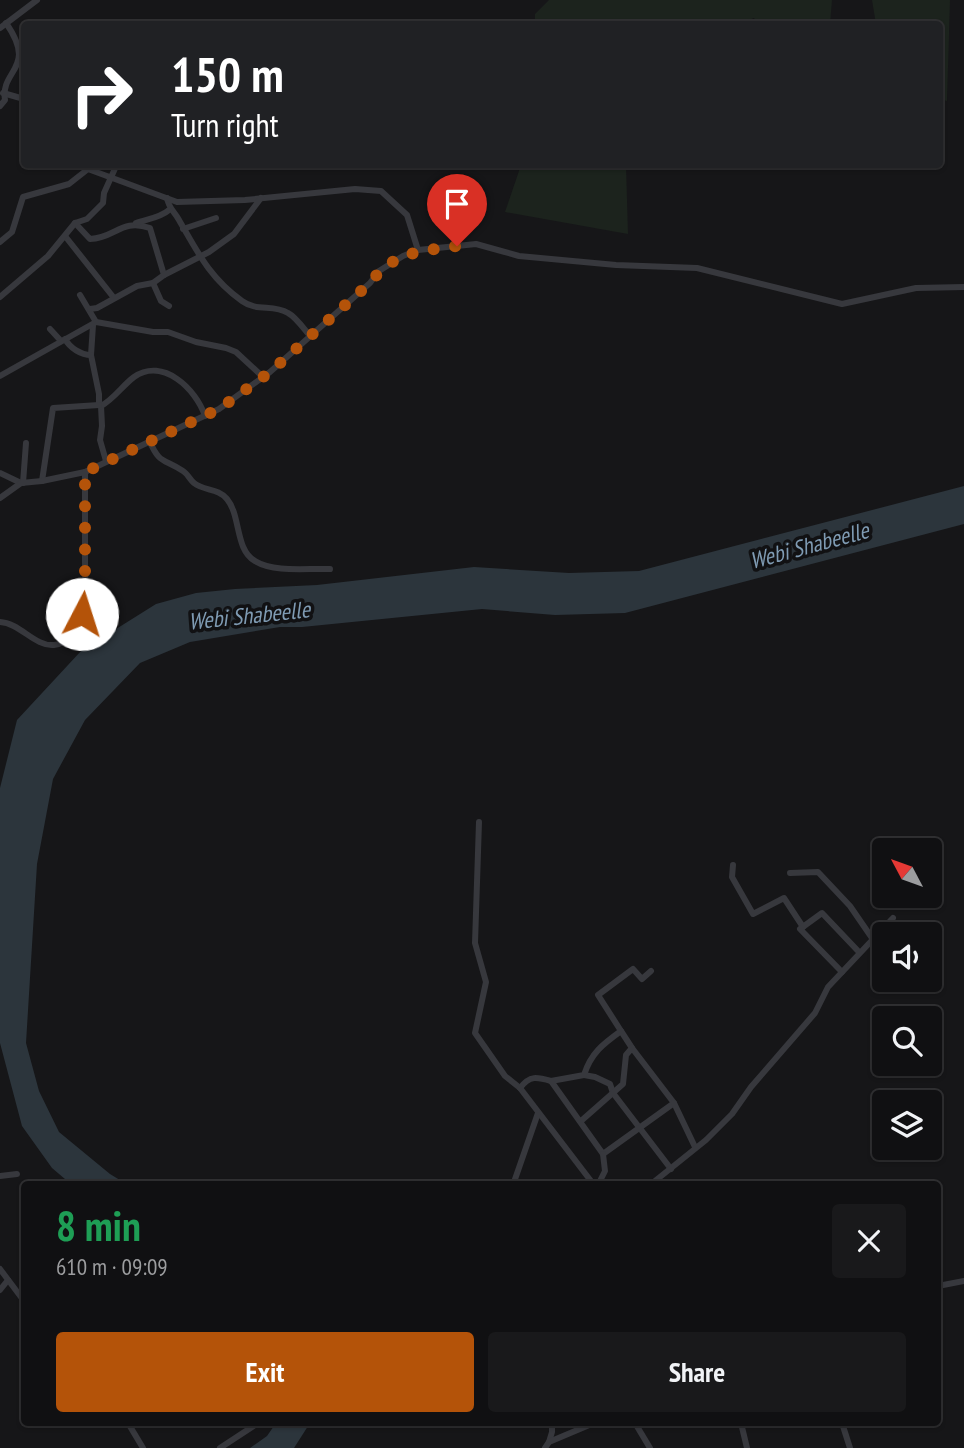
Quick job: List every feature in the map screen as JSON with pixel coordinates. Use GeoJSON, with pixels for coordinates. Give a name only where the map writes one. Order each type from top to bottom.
{"type":"FeatureCollection","features":[{"type":"Feature","properties":{"kind":"street"},"geometry":{"type":"LineString","coordinates":[[1,92],[20,52],[14,35],[3,25],[37,0]]}},
{"type":"Feature","properties":{"kind":"street"},"geometry":{"type":"LineString","coordinates":[[1,92],[21,98]]}},
{"type":"Feature","properties":{"kind":"street"},"geometry":{"type":"LineString","coordinates":[[0,106],[5,100],[1,92]]}},
{"type":"Feature","properties":{"kind":"street"},"geometry":{"type":"LineString","coordinates":[[0,297],[48,256],[75,223],[87,219],[103,203],[104,193],[116,168]]}},
{"type":"Feature","properties":{"kind":"street"},"geometry":{"type":"LineString","coordinates":[[0,242],[12,232],[21,199],[69,184],[88,169],[177,202],[245,201],[355,189],[381,191],[407,215],[418,250]]}},
{"type":"Feature","properties":{"kind":"street"},"geometry":{"type":"LineString","coordinates":[[167,198],[169,210],[178,218],[199,256],[215,277],[241,300],[257,308],[271,307],[288,313],[310,336]]}},
{"type":"Feature","properties":{"kind":"street"},"geometry":{"type":"LineString","coordinates":[[89,309],[97,308],[137,286],[153,284],[164,275],[209,252],[234,234],[261,198]]}},
{"type":"Feature","properties":{"kind":"street"},"geometry":{"type":"LineString","coordinates":[[75,223],[90,240],[161,216],[169,210]]}},
{"type":"Feature","properties":{"kind":"street"},"geometry":{"type":"LineString","coordinates":[[183,229],[216,218]]}},
{"type":"Feature","properties":{"kind":"street"},"geometry":{"type":"LineString","coordinates":[[136,223],[150,228],[164,275]]}},
{"type":"Feature","properties":{"kind":"street"},"geometry":{"type":"LineString","coordinates":[[65,236],[114,298]]}},
{"type":"Feature","properties":{"kind":"street"},"geometry":{"type":"LineString","coordinates":[[0,498],[22,483],[85,472],[219,409],[263,377],[370,283],[379,271],[418,250],[476,244],[519,256],[616,265],[697,268],[842,304],[916,288],[964,287]]}},
{"type":"Feature","properties":{"kind":"street"},"geometry":{"type":"LineString","coordinates":[[153,284],[161,301],[169,306]]}},
{"type":"Feature","properties":{"kind":"street"},"geometry":{"type":"LineString","coordinates":[[80,295],[95,323],[91,355],[99,394],[102,426],[100,440],[106,461]]}},
{"type":"Feature","properties":{"kind":"street"},"geometry":{"type":"LineString","coordinates":[[0,376],[95,323],[168,332],[196,342],[226,348],[236,352],[263,377]]}},
{"type":"Feature","properties":{"kind":"street"},"geometry":{"type":"LineString","coordinates":[[50,329],[69,346],[84,355],[91,355]]}},
{"type":"Feature","properties":{"kind":"street"},"geometry":{"type":"LineString","coordinates":[[42,481],[53,408],[100,406],[113,399],[134,377],[157,370],[169,374],[190,391],[201,404],[205,416]]}},
{"type":"Feature","properties":{"kind":"street"},"geometry":{"type":"LineString","coordinates":[[86,399],[100,406]]}},
{"type":"Feature","properties":{"kind":"street"},"geometry":{"type":"LineString","coordinates":[[149,440],[160,459],[184,471],[194,484],[217,491],[226,497],[234,513],[246,553],[254,561],[269,567],[330,569]]}},
{"type":"Feature","properties":{"kind":"street"},"geometry":{"type":"LineString","coordinates":[[22,483],[26,443]]}},
{"type":"Feature","properties":{"kind":"street"},"geometry":{"type":"LineString","coordinates":[[0,622],[14,625],[45,644],[56,645],[67,640],[75,630],[82,614],[85,593],[85,472]]}},
{"type":"Feature","properties":{"kind":"street"},"geometry":{"type":"LineString","coordinates":[[0,473],[22,483]]}},
{"type":"Feature","properties":{"kind":"street"},"geometry":{"type":"LineString","coordinates":[[479,822],[475,943],[486,982],[475,1033],[505,1076],[520,1088],[593,1181]]}},
{"type":"Feature","properties":{"kind":"street"},"geometry":{"type":"LineString","coordinates":[[733,865],[732,877],[752,914],[784,898],[803,927]]}},
{"type":"Feature","properties":{"kind":"street"},"geometry":{"type":"LineString","coordinates":[[655,1181],[732,1114],[751,1087],[815,1013],[828,987],[872,939],[850,906],[817,872],[790,873]]}},
{"type":"Feature","properties":{"kind":"street"},"geometry":{"type":"LineString","coordinates":[[842,972],[800,929],[822,914],[859,952]]}},
{"type":"Feature","properties":{"kind":"street"},"geometry":{"type":"LineString","coordinates":[[889,922],[893,918]]}},
{"type":"Feature","properties":{"kind":"street"},"geometry":{"type":"LineString","coordinates":[[651,971],[642,979],[633,969],[598,995],[632,1048],[674,1103],[695,1147]]}},
{"type":"Feature","properties":{"kind":"street"},"geometry":{"type":"LineString","coordinates":[[584,1075],[596,1050],[621,1031]]}},
{"type":"Feature","properties":{"kind":"street"},"geometry":{"type":"LineString","coordinates":[[581,1121],[623,1084],[626,1055],[632,1048]]}},
{"type":"Feature","properties":{"kind":"street"},"geometry":{"type":"LineString","coordinates":[[520,1088],[526,1080],[538,1077],[551,1081],[584,1075],[610,1084],[613,1093],[671,1169]]}},
{"type":"Feature","properties":{"kind":"street"},"geometry":{"type":"LineString","coordinates":[[551,1081],[603,1154],[605,1171],[599,1181]]}},
{"type":"Feature","properties":{"kind":"street"},"geometry":{"type":"LineString","coordinates":[[603,1154],[674,1103]]}},
{"type":"Feature","properties":{"kind":"street"},"geometry":{"type":"LineString","coordinates":[[515,1181],[538,1112]]}},
{"type":"Feature","properties":{"kind":"street"},"geometry":{"type":"LineString","coordinates":[[0,1176],[17,1174]]}},
{"type":"Feature","properties":{"kind":"street"},"geometry":{"type":"LineString","coordinates":[[0,1269],[21,1297]]}},
{"type":"Feature","properties":{"kind":"street"},"geometry":{"type":"LineString","coordinates":[[0,1290],[8,1280]]}},
{"type":"Feature","properties":{"kind":"street"},"geometry":{"type":"LineString","coordinates":[[941,1285],[964,1281]]}},
{"type":"Feature","properties":{"kind":"street"},"geometry":{"type":"LineString","coordinates":[[130,1426],[143,1448]]}},
{"type":"Feature","properties":{"kind":"street"},"geometry":{"type":"LineString","coordinates":[[220,1448],[253,1426]]}},
{"type":"Feature","properties":{"kind":"street"},"geometry":{"type":"LineString","coordinates":[[546,1446],[552,1426]]}},
{"type":"Feature","properties":{"kind":"street"},"geometry":{"type":"LineString","coordinates":[[546,1446],[588,1426]]}},
{"type":"Feature","properties":{"kind":"street"},"geometry":{"type":"LineString","coordinates":[[637,1426],[650,1448]]}},
{"type":"Feature","properties":{"kind":"street"},"geometry":{"type":"LineString","coordinates":[[742,1426],[747,1448]]}},
{"type":"Feature","properties":{"kind":"street"},"geometry":{"type":"LineString","coordinates":[[843,1426],[850,1448]]}},
{"type":"Feature","properties":{"kind":"shaded area"},"geometry":{"type":"Polygon","coordinates":[[[549,0],[832,0],[830,21],[756,21],[754,18],[746,21],[535,21],[535,14],[549,0]]]}},
{"type":"Feature","properties":{"kind":"shaded area"},"geometry":{"type":"Polygon","coordinates":[[[872,0],[950,0],[947,101],[943,100],[943,21],[876,21],[872,0]]]}},
{"type":"Feature","properties":{"kind":"shaded area"},"geometry":{"type":"Polygon","coordinates":[[[520,168],[626,168],[628,234],[505,212],[520,168]]]}},
{"type":"Feature","properties":{"kind":"water","name":"Webi Shabeelle"},"geometry":{"type":"Polygon","coordinates":[[[964,486],[964,524],[625,613],[555,615],[482,609],[280,627],[190,642],[140,663],[85,720],[53,779],[37,864],[26,1043],[39,1091],[59,1132],[121,1181],[67,1181],[52,1168],[22,1126],[0,1043],[0,788],[17,720],[81,651],[156,604],[196,593],[317,585],[474,567],[569,573],[639,571],[964,486]]]}},
{"type":"Feature","properties":{"kind":"water"},"geometry":{"type":"Polygon","coordinates":[[[274,1426],[308,1426],[294,1448],[250,1448],[267,1436],[274,1426]]]}},
{"type":"Feature","properties":{"kind":"route"},"geometry":{"type":"LineString","coordinates":[[82,614],[85,593],[85,472],[219,409],[270,372],[370,283],[379,271],[403,256],[418,250],[457,246]]}}]}
